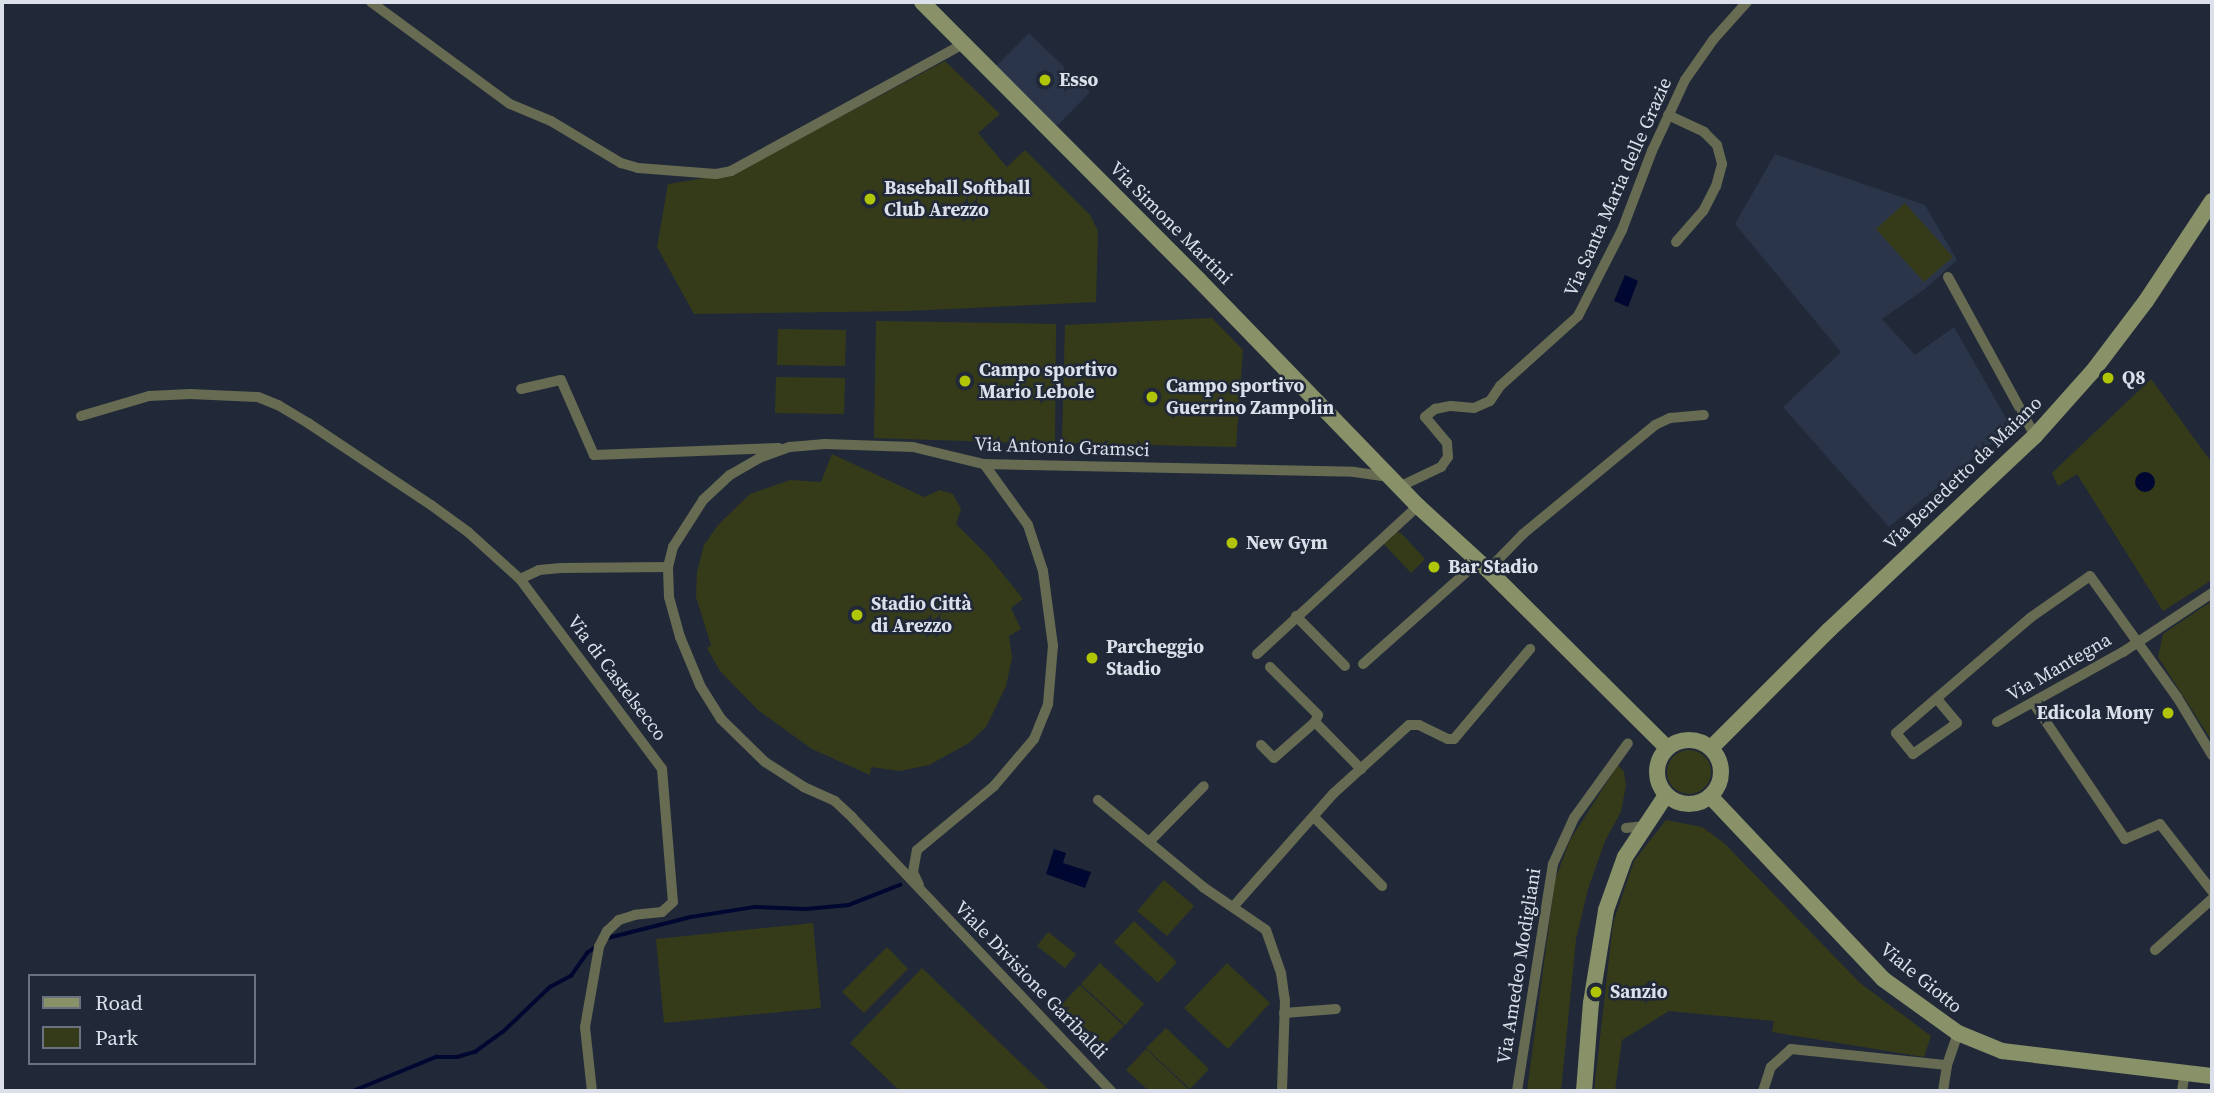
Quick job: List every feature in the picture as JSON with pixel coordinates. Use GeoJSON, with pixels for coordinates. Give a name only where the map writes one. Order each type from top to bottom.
{"type":"FeatureCollection","features":[{"type":"Feature","properties":{"kind":"street"},"geometry":{"type":"LineString","coordinates":[[371,2],[510,104],[551,121],[621,163],[638,168],[716,174],[731,171],[965,43]]}},
{"type":"Feature","properties":{"kind":"street","name":"Via Simone Martini"},"geometry":{"type":"LineString","coordinates":[[922,2],[1394,482]]}},
{"type":"Feature","properties":{"kind":"street","name":"Via Santa Maria delle Grazie"},"geometry":{"type":"LineString","coordinates":[[1394,482],[1441,467],[1448,457],[1447,443],[1425,417],[1435,409],[1451,406],[1474,408],[1490,401],[1500,386],[1578,316],[1622,230],[1668,115],[1685,80],[1713,40],[1747,2]]}},
{"type":"Feature","properties":{"kind":"street"},"geometry":{"type":"LineString","coordinates":[[1668,115],[1704,132],[1717,145],[1722,164],[1716,186],[1703,211],[1675,242]]}},
{"type":"Feature","properties":{"kind":"street","name":"Via Benedetto da Maiano"},"geometry":{"type":"LineString","coordinates":[[1711,748],[1829,630],[2035,436],[2093,371],[2146,301],[2212,201]]}},
{"type":"Feature","properties":{"kind":"street"},"geometry":{"type":"LineString","coordinates":[[1948,277],[2035,436]]}},
{"type":"Feature","properties":{"kind":"street"},"geometry":{"type":"LineString","coordinates":[[521,389],[561,380],[594,455],[790,447]]}},
{"type":"Feature","properties":{"kind":"street","name":"Via di Castelsecco"},"geometry":{"type":"LineString","coordinates":[[81,416],[149,396],[190,394],[258,397],[278,405],[308,423],[430,505],[468,532],[520,579],[662,769],[665,836],[673,902],[662,912],[619,920],[607,931],[599,947],[585,1027],[592,1091]]}},
{"type":"Feature","properties":{"kind":"street"},"geometry":{"type":"LineString","coordinates":[[1363,664],[1655,425],[1670,418],[1704,415]]}},
{"type":"Feature","properties":{"kind":"street","name":"Via Antonio Gramsci"},"geometry":{"type":"LineString","coordinates":[[668,567],[673,547],[703,500],[730,475],[759,458],[790,447],[825,444],[913,447],[984,464],[1354,472],[1394,482]]}},
{"type":"Feature","properties":{"kind":"street"},"geometry":{"type":"LineString","coordinates":[[923,893],[913,872],[917,850],[994,786],[1034,739],[1048,704],[1053,670],[1052,622],[1045,584],[1028,525],[984,464]]}},
{"type":"Feature","properties":{"kind":"street"},"geometry":{"type":"LineString","coordinates":[[1394,482],[1667,748]]}},
{"type":"Feature","properties":{"kind":"street"},"geometry":{"type":"LineString","coordinates":[[1257,654],[1418,506]]}},
{"type":"Feature","properties":{"kind":"street"},"geometry":{"type":"LineString","coordinates":[[520,579],[539,570],[561,568],[668,567]]}},
{"type":"Feature","properties":{"kind":"street","name":"Viale Divisione Garibaldi"},"geometry":{"type":"LineString","coordinates":[[668,567],[669,597],[680,637],[700,685],[721,719],[765,762],[835,801],[1111,1091]]}},
{"type":"Feature","properties":{"kind":"street"},"geometry":{"type":"LineString","coordinates":[[1937,699],[1957,723],[1913,754],[1896,733],[2030,618],[2090,576],[2138,642],[2212,755]]}},
{"type":"Feature","properties":{"kind":"street","name":"Via Mantegna"},"geometry":{"type":"LineString","coordinates":[[1997,722],[2034,704],[2138,642],[2212,593]]}},
{"type":"Feature","properties":{"kind":"street"},"geometry":{"type":"LineString","coordinates":[[1296,616],[1345,666]]}},
{"type":"Feature","properties":{"kind":"street"},"geometry":{"type":"LineString","coordinates":[[1233,907],[1334,793],[1409,725],[1419,724],[1448,739],[1454,739],[1530,649]]}},
{"type":"Feature","properties":{"kind":"street"},"geometry":{"type":"LineString","coordinates":[[1261,745],[1274,758],[1315,722],[1318,715],[1270,667]]}},
{"type":"Feature","properties":{"kind":"street"},"geometry":{"type":"LineString","coordinates":[[2034,704],[2125,839],[2160,824],[2212,891]]}},
{"type":"Feature","properties":{"kind":"street"},"geometry":{"type":"LineString","coordinates":[[1315,722],[1361,769]]}},
{"type":"Feature","properties":{"kind":"street"},"geometry":{"type":"LineString","coordinates":[[1694,740],[1711,748],[1720,765],[1721,774],[1719,783],[1710,796],[1693,804],[1674,801],[1666,795],[1660,787],[1657,766],[1667,748],[1675,743],[1694,740]]}},
{"type":"Feature","properties":{"kind":"street","name":"Via Amedeo Modigliani"},"geometry":{"type":"LineString","coordinates":[[1517,1091],[1553,864],[1574,818],[1628,743]]}},
{"type":"Feature","properties":{"kind":"street"},"geometry":{"type":"LineString","coordinates":[[1149,842],[1204,786]]}},
{"type":"Feature","properties":{"kind":"street"},"geometry":{"type":"LineString","coordinates":[[1584,1091],[1591,1003],[1606,910],[1625,857],[1666,795]]}},
{"type":"Feature","properties":{"kind":"street","name":"Viale Giotto"},"geometry":{"type":"LineString","coordinates":[[1710,796],[1883,979],[1958,1033],[2002,1051],[2212,1076]]}},
{"type":"Feature","properties":{"kind":"street"},"geometry":{"type":"LineString","coordinates":[[1098,800],[1266,930],[1281,973],[1284,1013],[1282,1091]]}},
{"type":"Feature","properties":{"kind":"street"},"geometry":{"type":"LineString","coordinates":[[1314,817],[1382,886]]}},
{"type":"Feature","properties":{"kind":"street"},"geometry":{"type":"LineString","coordinates":[[1626,828],[1645,826]]}},
{"type":"Feature","properties":{"kind":"street"},"geometry":{"type":"LineString","coordinates":[[2155,950],[2212,899]]}},
{"type":"Feature","properties":{"kind":"street"},"geometry":{"type":"LineString","coordinates":[[1284,1013],[1336,1009]]}},
{"type":"Feature","properties":{"kind":"street"},"geometry":{"type":"LineString","coordinates":[[1943,1091],[1947,1065],[1958,1033]]}},
{"type":"Feature","properties":{"kind":"street"},"geometry":{"type":"LineString","coordinates":[[1763,1091],[1770,1067],[1791,1049],[1801,1047],[1947,1065]]}},
{"type":"Feature","properties":{"kind":"street"},"geometry":{"type":"LineString","coordinates":[[2182,1091],[2185,1073]]}},
{"type":"Feature","properties":{"kind":"shaded area"},"geometry":{"type":"Polygon","coordinates":[[[1029,33],[1090,92],[1057,126],[996,66],[1029,33]]]}},
{"type":"Feature","properties":{"kind":"shaded area"},"geometry":{"type":"Polygon","coordinates":[[[1775,154],[1925,205],[1957,260],[1926,288],[1882,319],[1915,355],[1954,327],[2011,427],[1889,527],[1783,407],[1841,352],[1735,224],[1775,154]]]}},
{"type":"Feature","properties":{"kind":"green space","name":"Baseball Softball Club Arezzo"},"geometry":{"type":"Polygon","coordinates":[[[945,61],[1000,114],[978,133],[1007,167],[1025,150],[1090,215],[1098,231],[1096,302],[908,311],[694,314],[657,247],[668,184],[735,173],[945,61]]]}},
{"type":"Feature","properties":{"kind":"green space"},"geometry":{"type":"Polygon","coordinates":[[[1905,203],[1953,257],[1924,282],[1876,229],[1905,203]]]}},
{"type":"Feature","properties":{"kind":"green space","name":"Campo sportivo Guerrino Zampolin"},"geometry":{"type":"Polygon","coordinates":[[[1212,318],[1243,350],[1236,447],[1062,443],[1065,325],[1212,318]]]}},
{"type":"Feature","properties":{"kind":"green space","name":"Campo sportivo Mario Lebole"},"geometry":{"type":"Polygon","coordinates":[[[876,321],[1056,324],[1055,444],[874,438],[876,321]]]}},
{"type":"Feature","properties":{"kind":"green space"},"geometry":{"type":"Polygon","coordinates":[[[778,329],[846,330],[845,366],[777,365],[778,329]]]}},
{"type":"Feature","properties":{"kind":"green space"},"geometry":{"type":"Polygon","coordinates":[[[776,377],[845,378],[844,414],[775,413],[776,377]]]}},
{"type":"Feature","properties":{"kind":"green space"},"geometry":{"type":"Polygon","coordinates":[[[2151,379],[2212,463],[2212,580],[2163,611],[2077,474],[2058,486],[2052,473],[2151,379]]]}},
{"type":"Feature","properties":{"kind":"green space","name":"Stadio Città di Arezzo"},"geometry":{"type":"Polygon","coordinates":[[[832,454],[924,497],[940,490],[953,494],[961,509],[956,524],[989,557],[1023,599],[1011,608],[1021,629],[1009,636],[1012,658],[1006,686],[986,727],[969,743],[929,765],[900,771],[871,767],[870,775],[812,749],[758,710],[720,671],[707,648],[711,645],[696,597],[697,572],[704,545],[718,525],[750,494],[790,480],[821,482],[832,454]]]}},
{"type":"Feature","properties":{"kind":"green space"},"geometry":{"type":"Polygon","coordinates":[[[1392,531],[1401,533],[1425,559],[1411,573],[1381,541],[1392,531]]]}},
{"type":"Feature","properties":{"kind":"green space"},"geometry":{"type":"Polygon","coordinates":[[[2212,601],[2212,741],[2158,657],[2163,634],[2212,601]]]}},
{"type":"Feature","properties":{"kind":"green space"},"geometry":{"type":"Polygon","coordinates":[[[1689,750],[1705,756],[1711,772],[1705,788],[1689,794],[1673,788],[1667,772],[1673,756],[1689,750]]]}},
{"type":"Feature","properties":{"kind":"green space"},"geometry":{"type":"Polygon","coordinates":[[[1618,765],[1624,772],[1626,785],[1621,812],[1605,841],[1588,889],[1576,939],[1561,1091],[1527,1091],[1555,880],[1570,840],[1618,765]]]}},
{"type":"Feature","properties":{"kind":"green space"},"geometry":{"type":"Polygon","coordinates":[[[1666,820],[1702,827],[1724,843],[1860,983],[1931,1036],[1924,1057],[1772,1032],[1774,1021],[1669,1011],[1622,1040],[1615,1091],[1594,1091],[1613,923],[1634,861],[1666,820]]]}},
{"type":"Feature","properties":{"kind":"green space"},"geometry":{"type":"Polygon","coordinates":[[[1164,880],[1194,906],[1167,936],[1137,911],[1164,880]]]}},
{"type":"Feature","properties":{"kind":"green space"},"geometry":{"type":"Polygon","coordinates":[[[1134,921],[1177,962],[1158,983],[1114,942],[1134,921]]]}},
{"type":"Feature","properties":{"kind":"green space"},"geometry":{"type":"Polygon","coordinates":[[[813,923],[821,1008],[664,1023],[656,939],[813,923]]]}},
{"type":"Feature","properties":{"kind":"green space"},"geometry":{"type":"Polygon","coordinates":[[[1048,932],[1076,954],[1065,968],[1037,946],[1048,932]]]}},
{"type":"Feature","properties":{"kind":"green space"},"geometry":{"type":"Polygon","coordinates":[[[887,947],[908,969],[864,1013],[842,992],[887,947]]]}},
{"type":"Feature","properties":{"kind":"green space"},"geometry":{"type":"Polygon","coordinates":[[[1100,963],[1144,1004],[1125,1025],[1081,984],[1100,963]]]}},
{"type":"Feature","properties":{"kind":"green space"},"geometry":{"type":"Polygon","coordinates":[[[1227,963],[1270,1003],[1228,1049],[1184,1008],[1227,963]]]}},
{"type":"Feature","properties":{"kind":"green space"},"geometry":{"type":"Polygon","coordinates":[[[922,968],[1049,1090],[900,1091],[850,1043],[922,968]]]}},
{"type":"Feature","properties":{"kind":"green space"},"geometry":{"type":"Polygon","coordinates":[[[1080,985],[1124,1026],[1104,1046],[1061,1005],[1080,985]]]}},
{"type":"Feature","properties":{"kind":"green space"},"geometry":{"type":"Polygon","coordinates":[[[1166,1028],[1209,1069],[1190,1089],[1146,1048],[1166,1028]]]}},
{"type":"Feature","properties":{"kind":"green space"},"geometry":{"type":"Polygon","coordinates":[[[1146,1049],[1189,1090],[1149,1091],[1126,1070],[1146,1049]]]}},
{"type":"Feature","properties":{"kind":"water"},"geometry":{"type":"Polygon","coordinates":[[[1625,275],[1638,281],[1628,307],[1614,301],[1625,275]]]}},
{"type":"Feature","properties":{"kind":"water"},"geometry":{"type":"Polygon","coordinates":[[[2145,472],[2152,475],[2155,482],[2152,489],[2145,492],[2138,489],[2135,482],[2138,475],[2145,472]]]}},
{"type":"Feature","properties":{"kind":"water"},"geometry":{"type":"Polygon","coordinates":[[[1054,849],[1066,853],[1063,863],[1091,872],[1085,888],[1046,874],[1054,849]]]}},
{"type":"Feature","properties":{"kind":"waterway"},"geometry":{"type":"LineString","coordinates":[[608,938],[691,917],[755,907],[806,909],[849,905],[900,885]]}},
{"type":"Feature","properties":{"kind":"waterway"},"geometry":{"type":"LineString","coordinates":[[353,1091],[436,1057],[457,1057],[475,1052],[503,1032],[550,987],[571,976],[587,953],[596,947]]}},
{"type":"Feature","properties":{"kind":"place","name":"Esso"},"geometry":{"type":"Point","coordinates":[1045,80]}},
{"type":"Feature","properties":{"kind":"place","name":"Baseball Softball Club Arezzo"},"geometry":{"type":"Point","coordinates":[870,199]}},
{"type":"Feature","properties":{"kind":"place","name":"Q8"},"geometry":{"type":"Point","coordinates":[2108,378]}},
{"type":"Feature","properties":{"kind":"place","name":"Campo sportivo Mario Lebole"},"geometry":{"type":"Point","coordinates":[965,381]}},
{"type":"Feature","properties":{"kind":"place","name":"Campo sportivo Guerrino Zampolin"},"geometry":{"type":"Point","coordinates":[1152,397]}},
{"type":"Feature","properties":{"kind":"place","name":"New Gym"},"geometry":{"type":"Point","coordinates":[1232,543]}},
{"type":"Feature","properties":{"kind":"place","name":"Bar Stadio"},"geometry":{"type":"Point","coordinates":[1434,567]}},
{"type":"Feature","properties":{"kind":"place","name":"Stadio Città di Arezzo"},"geometry":{"type":"Point","coordinates":[857,615]}},
{"type":"Feature","properties":{"kind":"place","name":"Parcheggio Stadio"},"geometry":{"type":"Point","coordinates":[1092,658]}},
{"type":"Feature","properties":{"kind":"place","name":"Edicola Mony"},"geometry":{"type":"Point","coordinates":[2168,713]}},
{"type":"Feature","properties":{"kind":"place","name":"Sanzio"},"geometry":{"type":"Point","coordinates":[1596,992]}}]}
